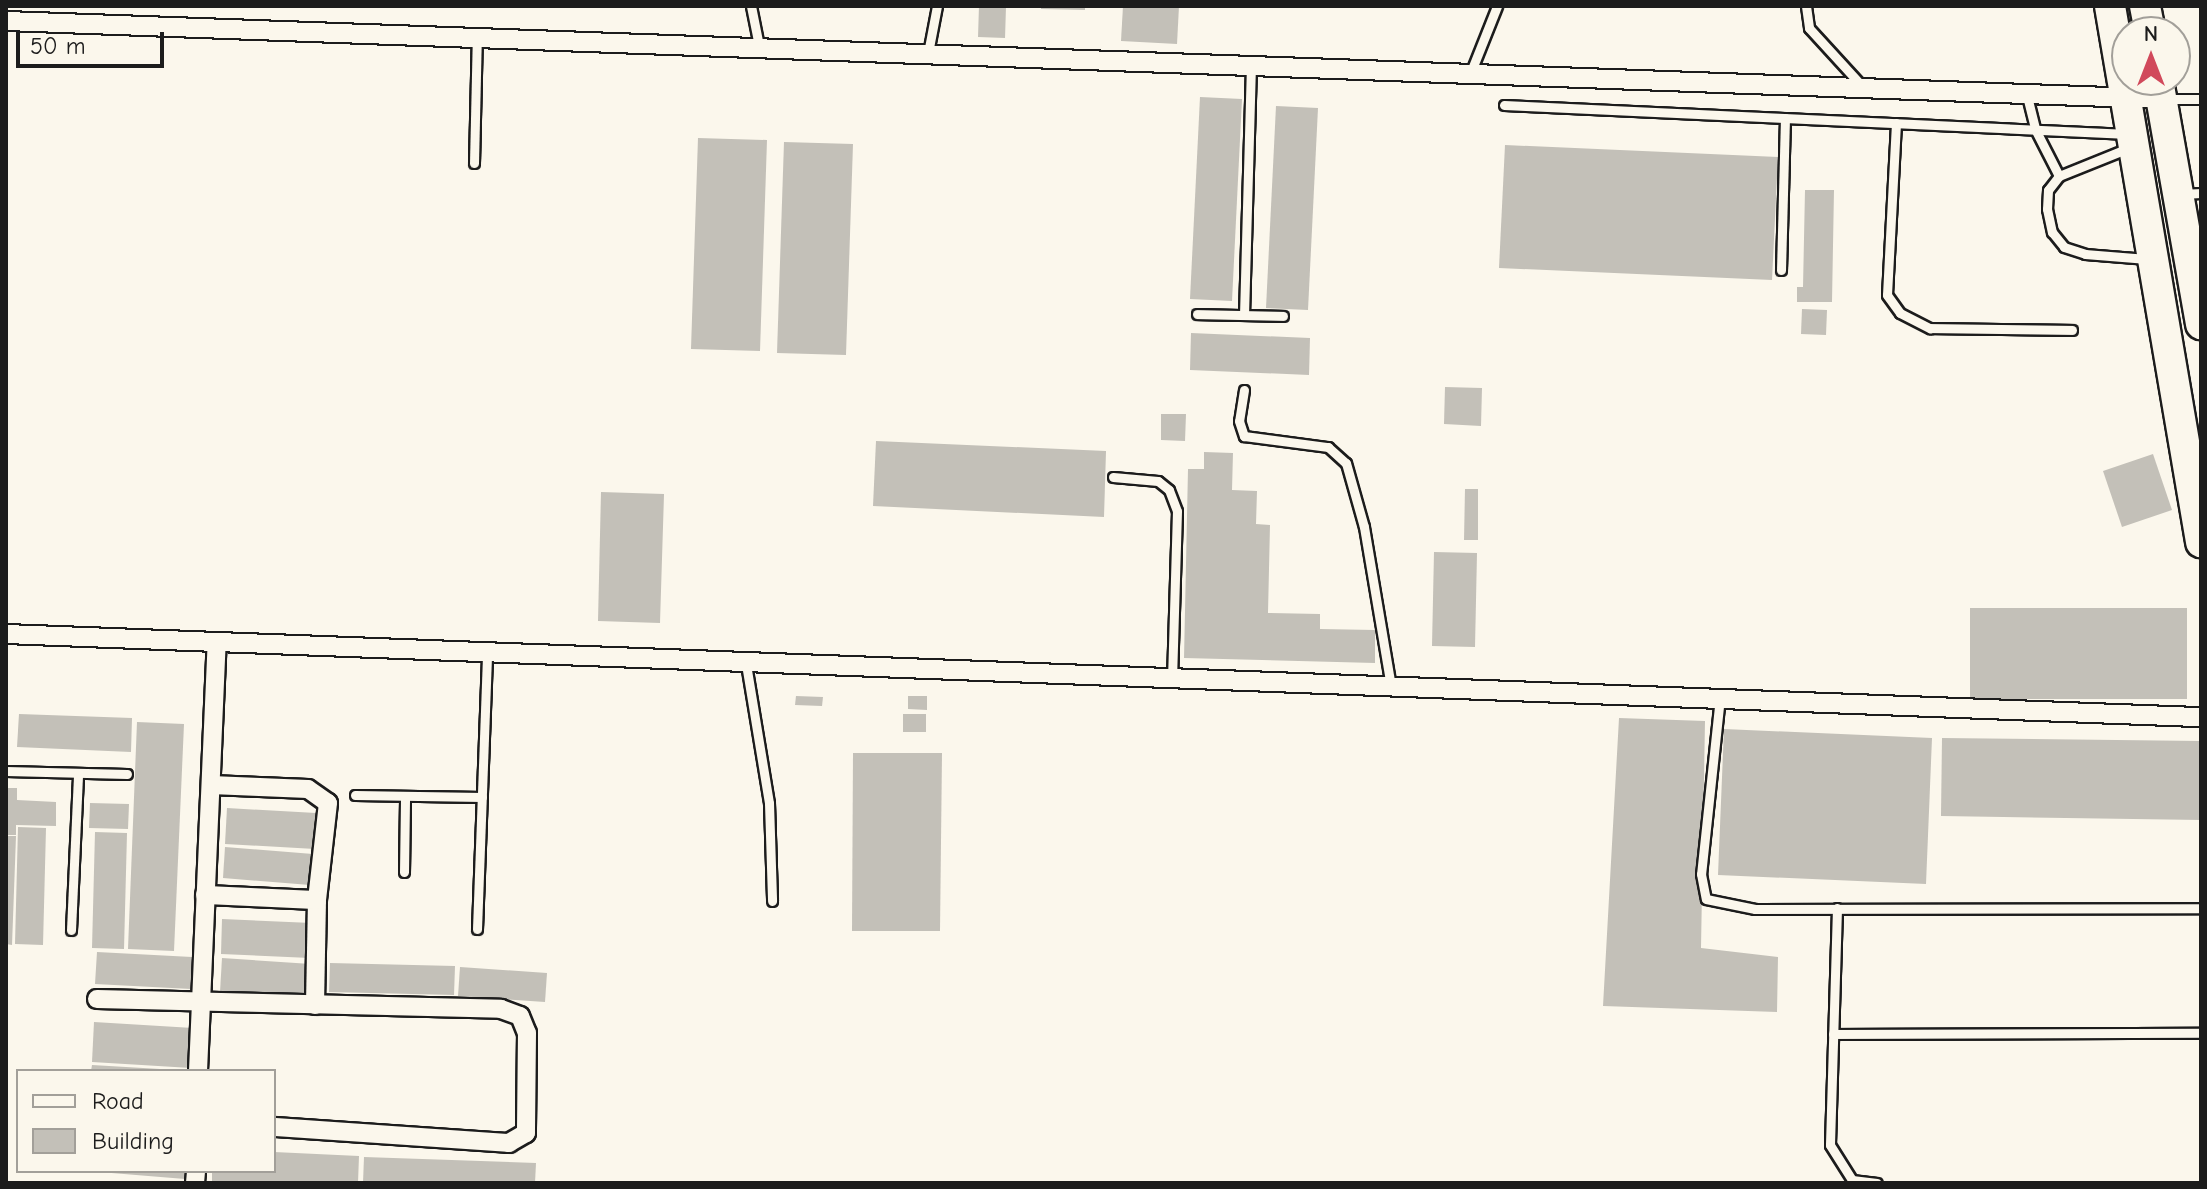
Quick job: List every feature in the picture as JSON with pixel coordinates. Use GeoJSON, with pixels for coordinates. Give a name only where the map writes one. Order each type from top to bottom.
{"type":"FeatureCollection","features":[{"type":"Feature","properties":{"kind":"main road"},"geometry":{"type":"LineString","coordinates":[[2110,6],[2201,542]]}},
{"type":"Feature","properties":{"kind":"main road"},"geometry":{"type":"LineString","coordinates":[[2162,96],[2190,194],[2201,324]]}},
{"type":"Feature","properties":{"kind":"street"},"geometry":{"type":"LineString","coordinates":[[6,21],[477,35],[2126,101],[2141,96]]}},
{"type":"Feature","properties":{"kind":"street"},"geometry":{"type":"LineString","coordinates":[[6,634],[2201,717]]}},
{"type":"Feature","properties":{"kind":"street"},"geometry":{"type":"LineString","coordinates":[[198,1069],[217,642]]}},
{"type":"Feature","properties":{"kind":"street"},"geometry":{"type":"LineString","coordinates":[[211,785],[320,794],[328,803],[317,900],[315,1005]]}},
{"type":"Feature","properties":{"kind":"street"},"geometry":{"type":"LineString","coordinates":[[205,895],[317,900]]}},
{"type":"Feature","properties":{"kind":"street"},"geometry":{"type":"LineString","coordinates":[[97,999],[501,1009],[520,1016],[527,1033],[526,1133],[509,1143],[276,1127]]}},
{"type":"Feature","properties":{"kind":"lane"},"geometry":{"type":"LineString","coordinates":[[751,6],[759,46]]}},
{"type":"Feature","properties":{"kind":"lane"},"geometry":{"type":"LineString","coordinates":[[928,53],[937,6]]}},
{"type":"Feature","properties":{"kind":"lane"},"geometry":{"type":"LineString","coordinates":[[1470,74],[1497,6]]}},
{"type":"Feature","properties":{"kind":"lane"},"geometry":{"type":"LineString","coordinates":[[1806,6],[1809,28],[1865,90]]}},
{"type":"Feature","properties":{"kind":"lane"},"geometry":{"type":"LineString","coordinates":[[474,163],[477,35]]}},
{"type":"Feature","properties":{"kind":"lane"},"geometry":{"type":"LineString","coordinates":[[1244,315],[1251,66]]}},
{"type":"Feature","properties":{"kind":"lane"},"geometry":{"type":"LineString","coordinates":[[2027,96],[2035,129],[2059,176]]}},
{"type":"Feature","properties":{"kind":"lane"},"geometry":{"type":"LineString","coordinates":[[1504,105],[2035,129],[2133,140]]}},
{"type":"Feature","properties":{"kind":"lane"},"geometry":{"type":"LineString","coordinates":[[1781,270],[1785,118]]}},
{"type":"Feature","properties":{"kind":"lane"},"geometry":{"type":"LineString","coordinates":[[1896,123],[1887,295],[1900,313],[1930,328],[2072,330]]}},
{"type":"Feature","properties":{"kind":"lane"},"geometry":{"type":"LineString","coordinates":[[2133,140],[2059,176],[2048,190],[2047,209],[2052,232],[2064,247],[2085,254],[2155,260]]}},
{"type":"Feature","properties":{"kind":"lane"},"geometry":{"type":"LineString","coordinates":[[1197,314],[1283,316]]}},
{"type":"Feature","properties":{"kind":"lane"},"geometry":{"type":"LineString","coordinates":[[1244,390],[1239,421],[1244,436],[1328,447],[1346,463],[1364,527],[1391,686]]}},
{"type":"Feature","properties":{"kind":"lane"},"geometry":{"type":"LineString","coordinates":[[1113,477],[1158,481],[1169,490],[1177,511],[1172,678]]}},
{"type":"Feature","properties":{"kind":"lane"},"geometry":{"type":"LineString","coordinates":[[477,929],[487,652]]}},
{"type":"Feature","properties":{"kind":"lane"},"geometry":{"type":"LineString","coordinates":[[746,664],[769,803],[772,901]]}},
{"type":"Feature","properties":{"kind":"lane"},"geometry":{"type":"LineString","coordinates":[[1720,697],[1701,874],[1706,899],[1755,909],[2201,908]]}},
{"type":"Feature","properties":{"kind":"lane"},"geometry":{"type":"LineString","coordinates":[[6,771],[127,774]]}},
{"type":"Feature","properties":{"kind":"lane"},"geometry":{"type":"LineString","coordinates":[[71,930],[78,773]]}},
{"type":"Feature","properties":{"kind":"lane"},"geometry":{"type":"LineString","coordinates":[[355,795],[482,797]]}},
{"type":"Feature","properties":{"kind":"lane"},"geometry":{"type":"LineString","coordinates":[[404,872],[405,796]]}},
{"type":"Feature","properties":{"kind":"lane"},"geometry":{"type":"LineString","coordinates":[[1837,908],[1830,1145],[1852,1180],[1877,1183]]}},
{"type":"Feature","properties":{"kind":"lane"},"geometry":{"type":"LineString","coordinates":[[1833,1034],[2201,1033]]}},
{"type":"Feature","properties":{"kind":"building"},"geometry":{"type":"Polygon","coordinates":[[[979,6],[1006,6],[1005,38],[978,37],[979,6]]]}},
{"type":"Feature","properties":{"kind":"building"},"geometry":{"type":"Polygon","coordinates":[[[1041,6],[1085,6],[1085,10],[1041,9],[1041,6]]]}},
{"type":"Feature","properties":{"kind":"building"},"geometry":{"type":"Polygon","coordinates":[[[1123,6],[1179,6],[1177,44],[1121,41],[1123,6]]]}},
{"type":"Feature","properties":{"kind":"building"},"geometry":{"type":"Polygon","coordinates":[[[1200,97],[1242,99],[1232,301],[1190,299],[1200,97]]]}},
{"type":"Feature","properties":{"kind":"building"},"geometry":{"type":"Polygon","coordinates":[[[1276,106],[1318,108],[1308,310],[1266,308],[1276,106]]]}},
{"type":"Feature","properties":{"kind":"building"},"geometry":{"type":"Polygon","coordinates":[[[698,138],[767,140],[760,351],[691,349],[698,138]]]}},
{"type":"Feature","properties":{"kind":"building"},"geometry":{"type":"Polygon","coordinates":[[[784,142],[853,144],[846,355],[777,353],[784,142]]]}},
{"type":"Feature","properties":{"kind":"building"},"geometry":{"type":"Polygon","coordinates":[[[1505,145],[1778,157],[1772,280],[1499,268],[1505,145]]]}},
{"type":"Feature","properties":{"kind":"building"},"geometry":{"type":"Polygon","coordinates":[[[1805,190],[1834,190],[1832,302],[1797,302],[1797,287],[1803,287],[1805,190]]]}},
{"type":"Feature","properties":{"kind":"building"},"geometry":{"type":"Polygon","coordinates":[[[1802,309],[1827,310],[1826,335],[1801,334],[1802,309]]]}},
{"type":"Feature","properties":{"kind":"building"},"geometry":{"type":"Polygon","coordinates":[[[1191,333],[1310,338],[1309,375],[1190,370],[1191,333]]]}},
{"type":"Feature","properties":{"kind":"building"},"geometry":{"type":"Polygon","coordinates":[[[1445,387],[1482,388],[1481,426],[1444,424],[1445,387]]]}},
{"type":"Feature","properties":{"kind":"building"},"geometry":{"type":"Polygon","coordinates":[[[1161,414],[1186,414],[1185,441],[1161,440],[1161,414]]]}},
{"type":"Feature","properties":{"kind":"building"},"geometry":{"type":"Polygon","coordinates":[[[876,441],[1106,451],[1104,517],[873,506],[876,441]]]}},
{"type":"Feature","properties":{"kind":"building"},"geometry":{"type":"Polygon","coordinates":[[[1204,452],[1233,453],[1232,490],[1257,491],[1256,524],[1270,525],[1268,613],[1320,614],[1320,629],[1375,630],[1375,663],[1184,658],[1188,469],[1204,469],[1204,452]]]}},
{"type":"Feature","properties":{"kind":"building"},"geometry":{"type":"Polygon","coordinates":[[[2153,454],[2172,510],[2122,527],[2103,471],[2153,454]]]}},
{"type":"Feature","properties":{"kind":"building"},"geometry":{"type":"Polygon","coordinates":[[[1465,489],[1478,489],[1478,540],[1464,540],[1465,489]]]}},
{"type":"Feature","properties":{"kind":"building"},"geometry":{"type":"Polygon","coordinates":[[[601,492],[664,494],[660,623],[598,621],[601,492]]]}},
{"type":"Feature","properties":{"kind":"building"},"geometry":{"type":"Polygon","coordinates":[[[1434,552],[1477,553],[1475,647],[1432,646],[1434,552]]]}},
{"type":"Feature","properties":{"kind":"building"},"geometry":{"type":"Polygon","coordinates":[[[1970,608],[2187,608],[2187,699],[1970,699],[1970,608]]]}},
{"type":"Feature","properties":{"kind":"building"},"geometry":{"type":"Polygon","coordinates":[[[796,696],[823,697],[822,706],[795,705],[796,696]]]}},
{"type":"Feature","properties":{"kind":"building"},"geometry":{"type":"Polygon","coordinates":[[[908,696],[927,696],[927,710],[908,709],[908,696]]]}},
{"type":"Feature","properties":{"kind":"building"},"geometry":{"type":"Polygon","coordinates":[[[19,714],[132,718],[131,752],[17,747],[19,714]]]}},
{"type":"Feature","properties":{"kind":"building"},"geometry":{"type":"Polygon","coordinates":[[[903,714],[926,714],[926,732],[903,732],[903,714]]]}},
{"type":"Feature","properties":{"kind":"building"},"geometry":{"type":"Polygon","coordinates":[[[1619,718],[1705,721],[1701,948],[1778,957],[1777,1012],[1603,1006],[1619,718]]]}},
{"type":"Feature","properties":{"kind":"building"},"geometry":{"type":"Polygon","coordinates":[[[137,722],[184,724],[174,951],[128,949],[137,722]]]}},
{"type":"Feature","properties":{"kind":"building"},"geometry":{"type":"Polygon","coordinates":[[[1724,729],[1932,738],[1926,884],[1718,875],[1724,729]]]}},
{"type":"Feature","properties":{"kind":"building"},"geometry":{"type":"Polygon","coordinates":[[[1942,738],[2201,741],[2201,820],[1941,816],[1942,738]]]}},
{"type":"Feature","properties":{"kind":"building"},"geometry":{"type":"Polygon","coordinates":[[[853,753],[942,753],[940,931],[852,931],[853,753]]]}},
{"type":"Feature","properties":{"kind":"building"},"geometry":{"type":"Polygon","coordinates":[[[6,788],[17,788],[17,800],[56,802],[56,826],[16,825],[16,835],[6,835],[6,788]]]}},
{"type":"Feature","properties":{"kind":"building"},"geometry":{"type":"Polygon","coordinates":[[[90,803],[129,804],[128,829],[89,828],[90,803]]]}},
{"type":"Feature","properties":{"kind":"building"},"geometry":{"type":"Polygon","coordinates":[[[227,808],[316,813],[315,849],[225,844],[227,808]]]}},
{"type":"Feature","properties":{"kind":"building"},"geometry":{"type":"Polygon","coordinates":[[[18,827],[46,828],[43,945],[15,944],[18,827]]]}},
{"type":"Feature","properties":{"kind":"building"},"geometry":{"type":"Polygon","coordinates":[[[95,832],[127,833],[124,949],[92,948],[95,832]]]}},
{"type":"Feature","properties":{"kind":"building"},"geometry":{"type":"Polygon","coordinates":[[[6,836],[16,836],[12,945],[6,944],[6,836]]]}},
{"type":"Feature","properties":{"kind":"building"},"geometry":{"type":"Polygon","coordinates":[[[225,847],[313,854],[310,885],[223,878],[225,847]]]}},
{"type":"Feature","properties":{"kind":"building"},"geometry":{"type":"Polygon","coordinates":[[[222,919],[312,923],[310,958],[221,954],[222,919]]]}},
{"type":"Feature","properties":{"kind":"building"},"geometry":{"type":"Polygon","coordinates":[[[97,952],[192,957],[191,989],[95,984],[97,952]]]}},
{"type":"Feature","properties":{"kind":"building"},"geometry":{"type":"Polygon","coordinates":[[[222,958],[311,964],[309,997],[220,992],[222,958]]]}},
{"type":"Feature","properties":{"kind":"building"},"geometry":{"type":"Polygon","coordinates":[[[330,963],[455,966],[454,995],[329,992],[330,963]]]}},
{"type":"Feature","properties":{"kind":"building"},"geometry":{"type":"Polygon","coordinates":[[[460,967],[547,973],[545,1002],[458,996],[460,967]]]}},
{"type":"Feature","properties":{"kind":"building"},"geometry":{"type":"Polygon","coordinates":[[[94,1022],[193,1028],[191,1068],[92,1062],[94,1022]]]}},
{"type":"Feature","properties":{"kind":"building"},"geometry":{"type":"Polygon","coordinates":[[[92,1065],[160,1069],[91,1069],[92,1065]]]}},
{"type":"Feature","properties":{"kind":"building"},"geometry":{"type":"Polygon","coordinates":[[[276,1152],[359,1156],[358,1183],[212,1181],[212,1173],[276,1173],[276,1152]]]}},
{"type":"Feature","properties":{"kind":"building"},"geometry":{"type":"Polygon","coordinates":[[[364,1157],[536,1163],[535,1183],[363,1183],[364,1157]]]}},
{"type":"Feature","properties":{"kind":"building"},"geometry":{"type":"Polygon","coordinates":[[[112,1173],[186,1173],[185,1179],[112,1173]]]}}]}
